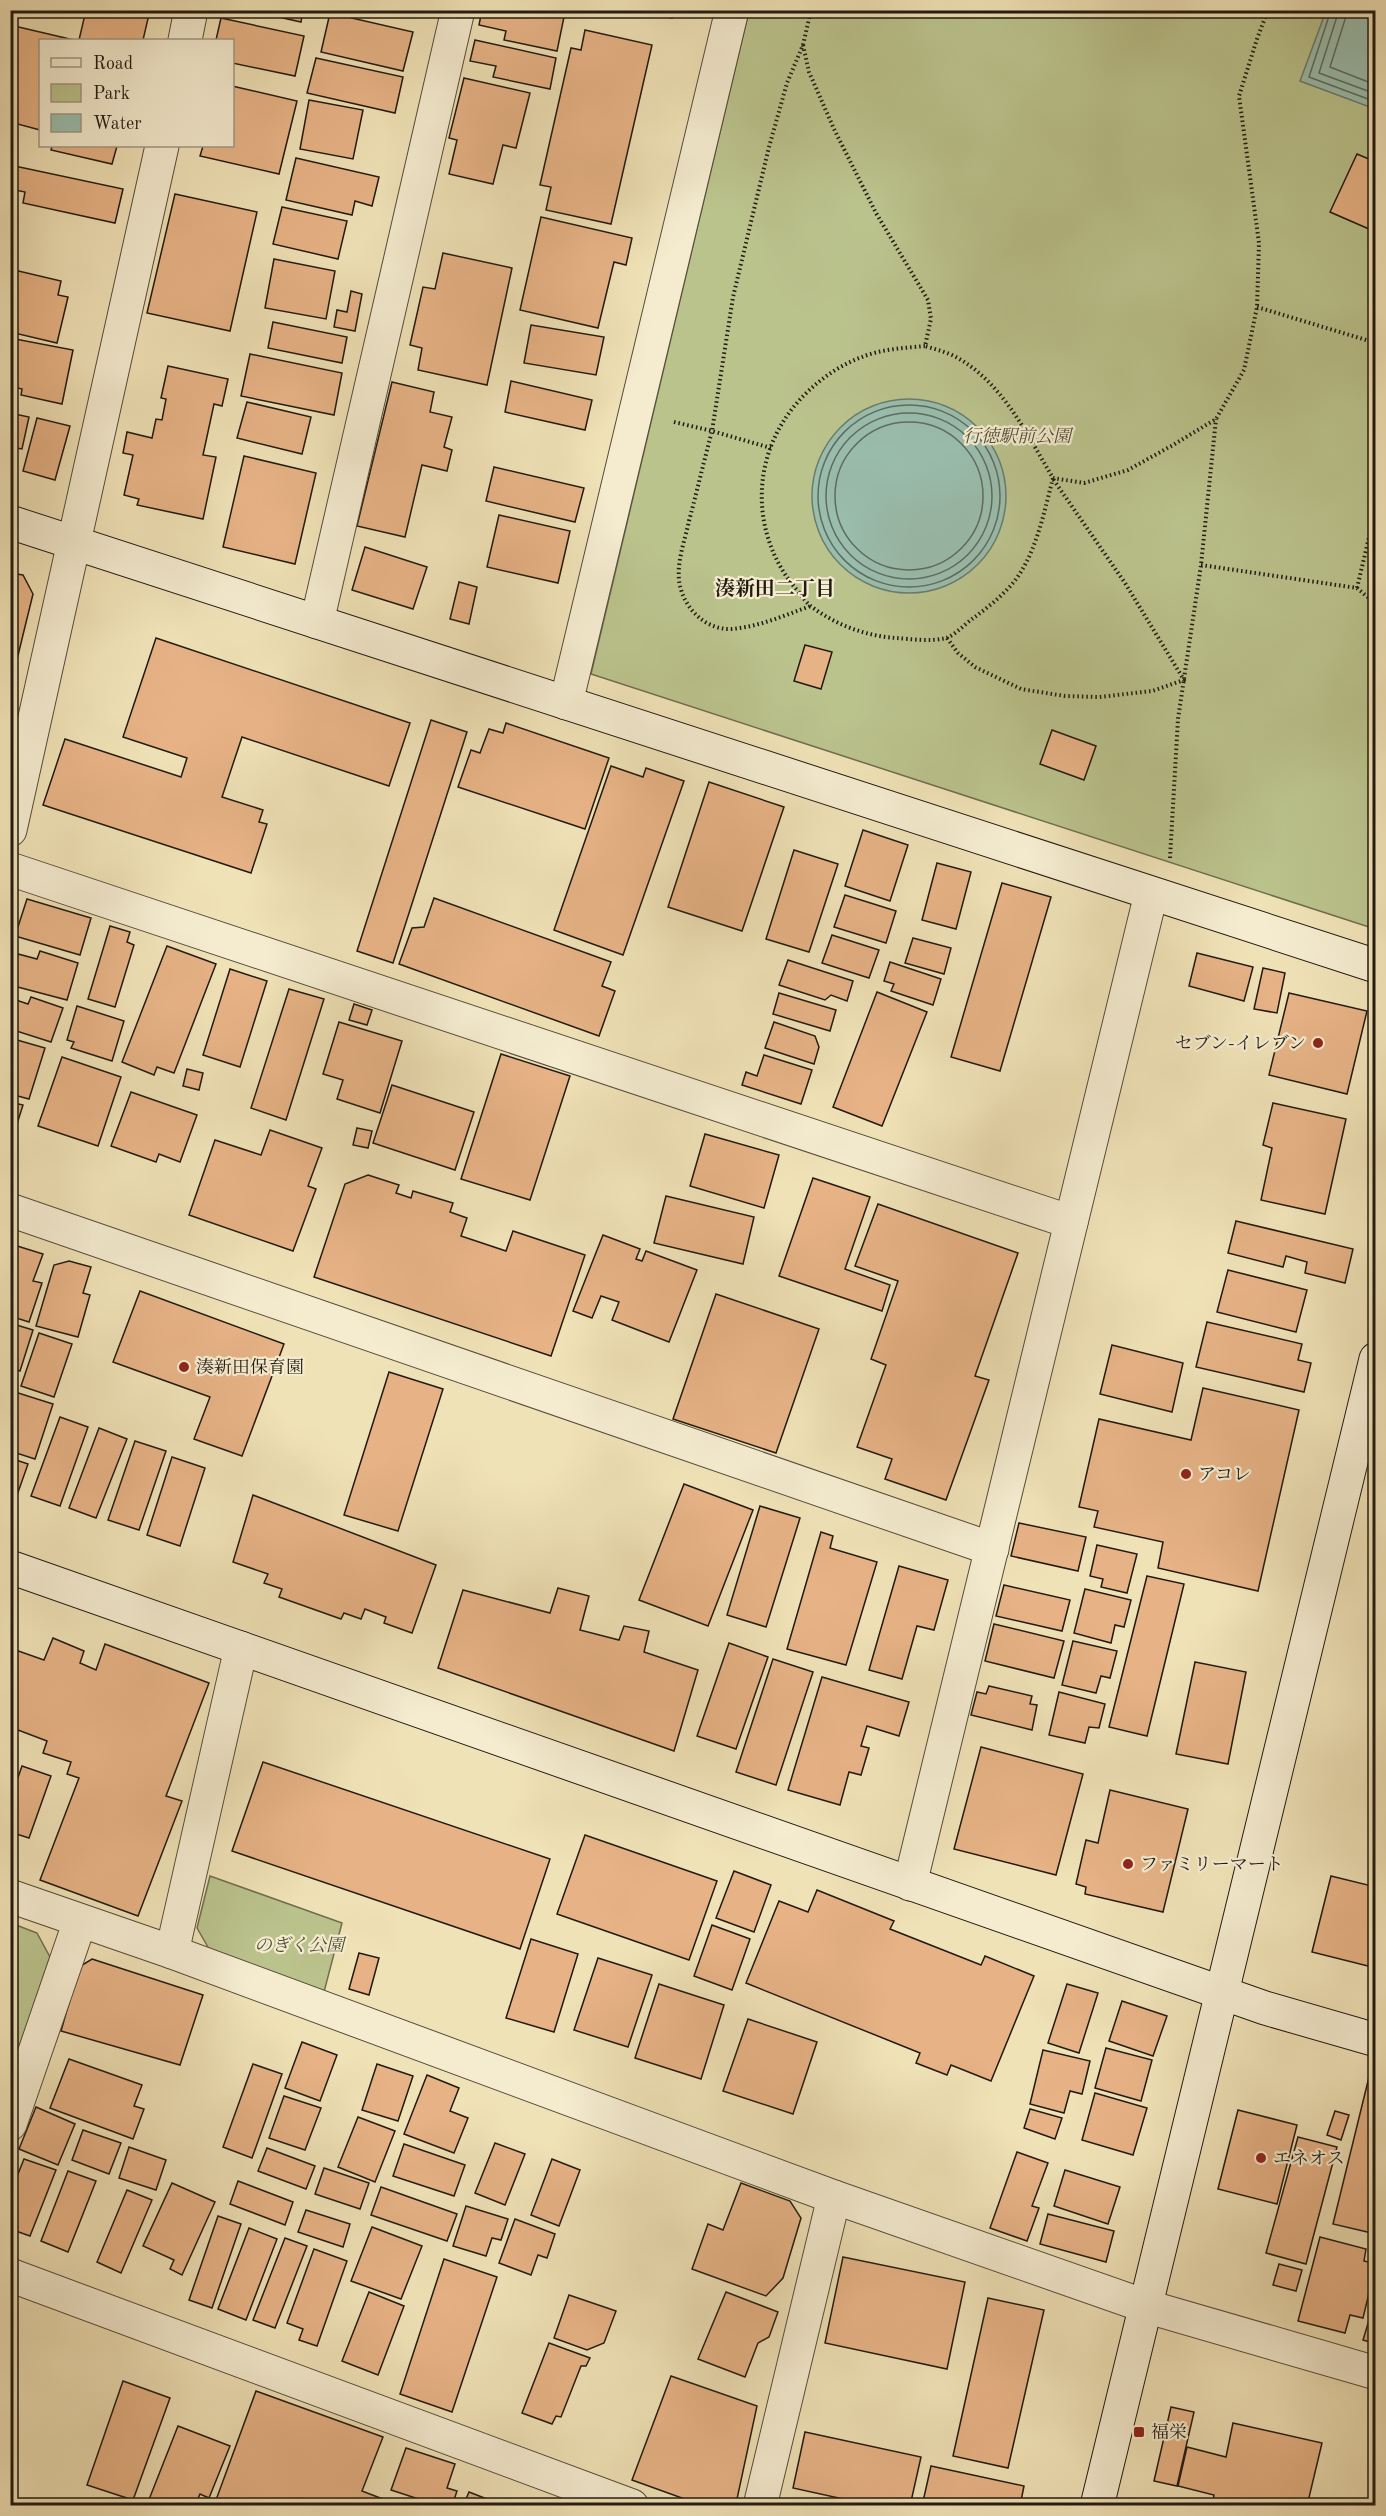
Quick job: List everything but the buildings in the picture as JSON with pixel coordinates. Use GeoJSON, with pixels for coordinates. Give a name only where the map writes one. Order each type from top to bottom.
{"type":"FeatureCollection","features":[{"type":"Feature","properties":{"kind":"street"},"geometry":{"type":"LineString","coordinates":[[185,39],[191,10]]}},
{"type":"Feature","properties":{"kind":"street"},"geometry":{"type":"LineString","coordinates":[[318,622],[458,10]]}},
{"type":"Feature","properties":{"kind":"street"},"geometry":{"type":"LineString","coordinates":[[566,703],[732,10]]}},
{"type":"Feature","properties":{"kind":"street"},"geometry":{"type":"LineString","coordinates":[[10,830],[162,147]]}},
{"type":"Feature","properties":{"kind":"street"},"geometry":{"type":"LineString","coordinates":[[10,522],[1376,966]]}},
{"type":"Feature","properties":{"kind":"street"},"geometry":{"type":"LineString","coordinates":[[10,869],[1071,1222]]}},
{"type":"Feature","properties":{"kind":"street"},"geometry":{"type":"LineString","coordinates":[[910,1884],[1151,894]]}},
{"type":"Feature","properties":{"kind":"street"},"geometry":{"type":"LineString","coordinates":[[10,1210],[992,1549]]}},
{"type":"Feature","properties":{"kind":"street"},"geometry":{"type":"LineString","coordinates":[[1097,2505],[1376,1359]]}},
{"type":"Feature","properties":{"kind":"street"},"geometry":{"type":"LineString","coordinates":[[10,1567],[1220,1993],[1376,2040]]}},
{"type":"Feature","properties":{"kind":"street"},"geometry":{"type":"LineString","coordinates":[[171,1952],[241,1648]]}},
{"type":"Feature","properties":{"kind":"street"},"geometry":{"type":"LineString","coordinates":[[10,1896],[171,1952],[834,2197],[1145,2306],[1376,2373]]}},
{"type":"Feature","properties":{"kind":"street"},"geometry":{"type":"LineString","coordinates":[[10,2124],[80,1921]]}},
{"type":"Feature","properties":{"kind":"street"},"geometry":{"type":"LineString","coordinates":[[760,2505],[834,2197]]}},
{"type":"Feature","properties":{"kind":"street"},"geometry":{"type":"LineString","coordinates":[[10,2275],[632,2505]]}},
{"type":"Feature","properties":{"kind":"path"},"geometry":{"type":"LineString","coordinates":[[811,10],[803,45],[787,82],[769,147],[733,297],[712,431],[681,556],[679,579],[683,596],[693,611],[708,625],[730,629],[761,624],[811,606]]}},
{"type":"Feature","properties":{"kind":"path"},"geometry":{"type":"LineString","coordinates":[[1170,862],[1178,719],[1200,565],[1216,419],[1244,370],[1257,307],[1259,243],[1239,96],[1268,10]]}},
{"type":"Feature","properties":{"kind":"path"},"geometry":{"type":"LineString","coordinates":[[803,45],[809,72],[834,129],[876,213],[928,300],[931,319],[925,346]]}},
{"type":"Feature","properties":{"kind":"path"},"geometry":{"type":"LineString","coordinates":[[1257,307],[1376,343]]}},
{"type":"Feature","properties":{"kind":"path"},"geometry":{"type":"LineString","coordinates":[[1053,478],[1043,519],[1033,545],[1013,583],[982,612],[946,638],[916,640],[878,637],[848,627],[811,606],[783,571],[772,553],[763,526],[761,498],[765,466],[775,434],[790,410],[833,371],[863,356],[925,346],[959,359],[976,370],[999,391],[1053,478],[1125,583],[1184,680]]}},
{"type":"Feature","properties":{"kind":"path"},"geometry":{"type":"LineString","coordinates":[[1053,478],[1084,483],[1128,470],[1216,419]]}},
{"type":"Feature","properties":{"kind":"path"},"geometry":{"type":"LineString","coordinates":[[712,431],[771,448]]}},
{"type":"Feature","properties":{"kind":"path"},"geometry":{"type":"LineString","coordinates":[[1357,588],[1376,508]]}},
{"type":"Feature","properties":{"kind":"path"},"geometry":{"type":"LineString","coordinates":[[1200,565],[1357,588],[1376,604]]}},
{"type":"Feature","properties":{"kind":"path"},"geometry":{"type":"LineString","coordinates":[[946,638],[975,668],[1021,689],[1032,691],[1065,696],[1099,697],[1152,691],[1184,680]]}},
{"type":"Feature","properties":{"kind":"green space","name":"行徳駅前公園"},"geometry":{"type":"Polygon","coordinates":[[[749,11],[1375,11],[1375,929],[591,674],[749,11]]]}},
{"type":"Feature","properties":{"kind":"green space","name":"のぎく公園"},"geometry":{"type":"Polygon","coordinates":[[[210,1876],[342,1923],[324,1992],[209,1949],[197,1928],[210,1876]]]}},
{"type":"Feature","properties":{"kind":"green space"},"geometry":{"type":"Polygon","coordinates":[[[11,1923],[37,1933],[50,1957],[11,2075],[11,1923]]]}},
{"type":"Feature","properties":{"kind":"water"},"geometry":{"type":"Polygon","coordinates":[[[1326,11],[1375,11],[1375,109],[1300,81],[1326,11]]]}},
{"type":"Feature","properties":{"kind":"water"},"geometry":{"type":"Polygon","coordinates":[[[909,399],[946,406],[963,415],[978,427],[990,442],[999,459],[1006,496],[999,533],[990,550],[978,565],[963,577],[946,586],[909,593],[872,586],[855,577],[840,565],[828,550],[819,533],[812,496],[819,459],[828,442],[840,427],[855,415],[872,406],[909,399]]]}},
{"type":"Feature","properties":{"kind":"place","name":"セブン-イレブン"},"geometry":{"type":"Point","coordinates":[1318,1043]}},
{"type":"Feature","properties":{"kind":"place","name":"湊新田保育園"},"geometry":{"type":"Point","coordinates":[184,1367]}},
{"type":"Feature","properties":{"kind":"place","name":"アコレ"},"geometry":{"type":"Point","coordinates":[1186,1474]}},
{"type":"Feature","properties":{"kind":"place","name":"ファミリーマート"},"geometry":{"type":"Point","coordinates":[1128,1864]}},
{"type":"Feature","properties":{"kind":"place","name":"エネオス"},"geometry":{"type":"Point","coordinates":[1261,2158]}},
{"type":"Feature","properties":{"kind":"place","name":"福栄"},"geometry":{"type":"Point","coordinates":[1139,2432]}},
{"type":"Feature","properties":{"kind":"district","name":"湊新田二丁目"},"geometry":{"type":"Point","coordinates":[775,588]}}]}
